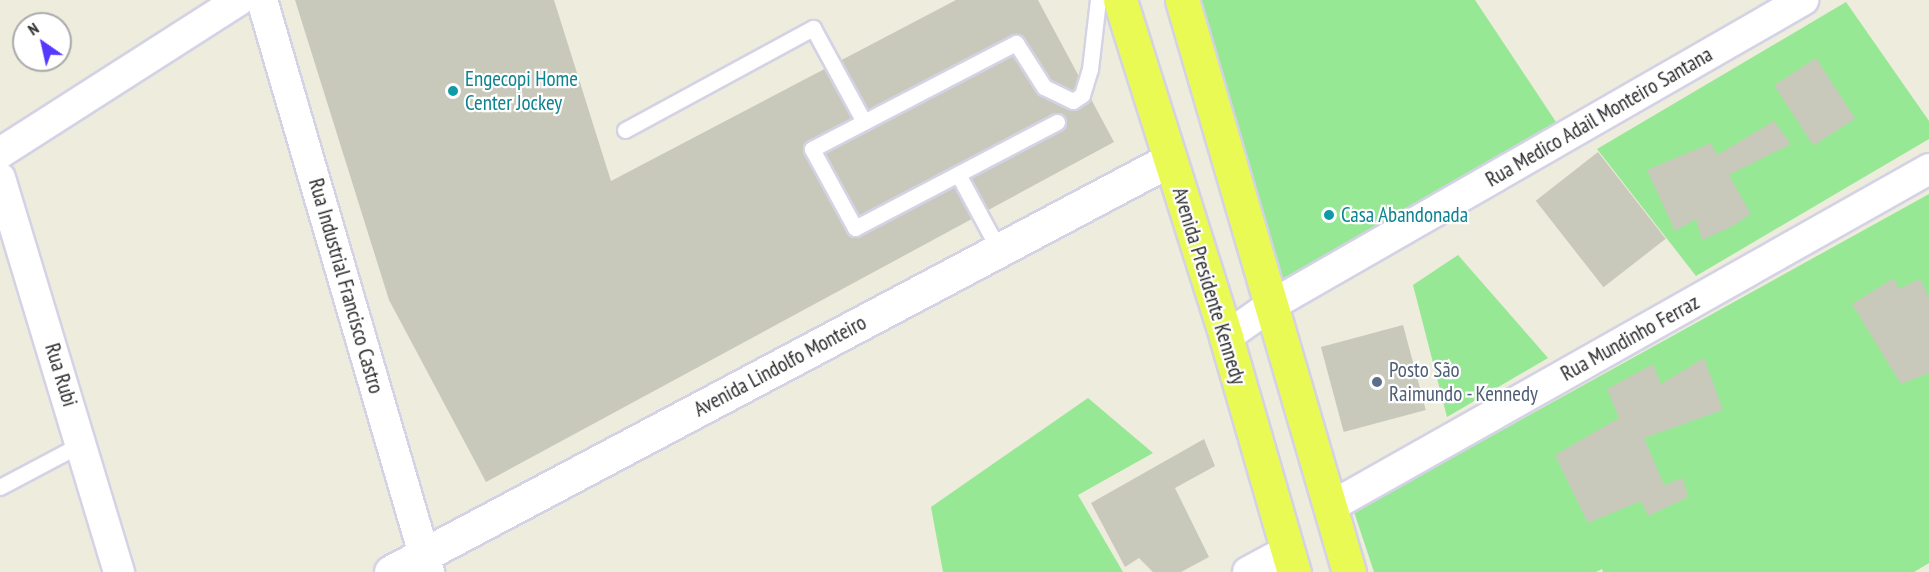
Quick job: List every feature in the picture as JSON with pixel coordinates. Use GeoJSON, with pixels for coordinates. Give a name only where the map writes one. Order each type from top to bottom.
{"type":"FeatureCollection","features":[{"type":"Feature","properties":{"kind":"main road","name":"Avenida Presidente Kennedy"},"geometry":{"type":"LineString","coordinates":[[1120,0],[1226,337],[1291,561]]}},
{"type":"Feature","properties":{"kind":"main road"},"geometry":{"type":"LineString","coordinates":[[1182,0],[1349,572]]}},
{"type":"Feature","properties":{"kind":"street"},"geometry":{"type":"LineString","coordinates":[[0,153],[240,0]]}},
{"type":"Feature","properties":{"kind":"street","name":"Rua Industrial Francisco Castro"},"geometry":{"type":"LineString","coordinates":[[262,0],[427,563]]}},
{"type":"Feature","properties":{"kind":"street","name":"Rua Medico Adail Monteiro Santana"},"geometry":{"type":"LineString","coordinates":[[1226,337],[1270,306],[1803,0]]}},
{"type":"Feature","properties":{"kind":"street","name":"Avenida Lindolfo Monteiro"},"geometry":{"type":"LineString","coordinates":[[391,572],[427,563],[999,250],[1169,160]]}},
{"type":"Feature","properties":{"kind":"street","name":"Rua Mundinho Ferraz"},"geometry":{"type":"LineString","coordinates":[[1330,507],[1929,169]]}},
{"type":"Feature","properties":{"kind":"street","name":"Rua Rubi"},"geometry":{"type":"LineString","coordinates":[[0,178],[119,572]]}},
{"type":"Feature","properties":{"kind":"street"},"geometry":{"type":"LineString","coordinates":[[1248,572],[1291,561]]}},
{"type":"Feature","properties":{"kind":"lane"},"geometry":{"type":"LineString","coordinates":[[1057,122],[855,228],[812,149],[1016,43],[1044,87],[1073,101],[1082,95],[1090,69],[1098,0]]}},
{"type":"Feature","properties":{"kind":"lane"},"geometry":{"type":"LineString","coordinates":[[625,130],[813,28],[864,122]]}},
{"type":"Feature","properties":{"kind":"lane"},"geometry":{"type":"LineString","coordinates":[[958,174],[999,250]]}},
{"type":"Feature","properties":{"kind":"lane"},"geometry":{"type":"LineString","coordinates":[[0,487],[81,444]]}},
{"type":"Feature","properties":{"kind":"green space","name":"Casa Abandonada"},"geometry":{"type":"Polygon","coordinates":[[[1182,0],[1475,0],[1558,125],[1270,306],[1182,0]]]}},
{"type":"Feature","properties":{"kind":"green space"},"geometry":{"type":"Polygon","coordinates":[[[1846,2],[1929,121],[1929,139],[1696,276],[1597,149],[1846,2]]]}},
{"type":"Feature","properties":{"kind":"green space"},"geometry":{"type":"Polygon","coordinates":[[[1929,194],[1929,563],[1914,572],[1603,572],[1602,569],[1596,572],[1374,572],[1354,512],[1929,194]]]}},
{"type":"Feature","properties":{"kind":"green space"},"geometry":{"type":"Polygon","coordinates":[[[1458,255],[1548,358],[1447,417],[1413,285],[1458,255]]]}},
{"type":"Feature","properties":{"kind":"green space"},"geometry":{"type":"Polygon","coordinates":[[[1088,398],[1153,453],[1078,495],[1123,572],[943,572],[931,507],[1088,398]]]}},
{"type":"Feature","properties":{"kind":"building"},"geometry":{"type":"Polygon","coordinates":[[[295,0],[554,0],[611,181],[956,0],[1038,0],[1114,142],[486,482],[389,300],[295,0]]]}},
{"type":"Feature","properties":{"kind":"building"},"geometry":{"type":"Polygon","coordinates":[[[1816,58],[1855,118],[1813,146],[1774,85],[1816,58]]]}},
{"type":"Feature","properties":{"kind":"building"},"geometry":{"type":"Polygon","coordinates":[[[1774,121],[1791,144],[1729,175],[1751,214],[1731,227],[1702,240],[1696,219],[1675,231],[1647,170],[1711,143],[1717,155],[1774,121]]]}},
{"type":"Feature","properties":{"kind":"building"},"geometry":{"type":"Polygon","coordinates":[[[1598,152],[1666,239],[1603,287],[1536,201],[1598,152]]]}},
{"type":"Feature","properties":{"kind":"building"},"geometry":{"type":"Polygon","coordinates":[[[1894,278],[1899,289],[1920,279],[1929,297],[1929,373],[1901,384],[1852,304],[1894,278]]]}},
{"type":"Feature","properties":{"kind":"building"},"geometry":{"type":"Polygon","coordinates":[[[1403,325],[1426,410],[1344,432],[1321,347],[1403,325]]]}},
{"type":"Feature","properties":{"kind":"building"},"geometry":{"type":"Polygon","coordinates":[[[1704,358],[1723,410],[1644,438],[1664,485],[1683,478],[1688,497],[1648,516],[1641,501],[1588,523],[1555,455],[1619,418],[1607,389],[1653,364],[1661,384],[1704,358]]]}},
{"type":"Feature","properties":{"kind":"building"},"geometry":{"type":"Polygon","coordinates":[[[1204,439],[1215,466],[1175,488],[1209,557],[1181,572],[1153,572],[1139,558],[1125,567],[1091,503],[1204,439]]]}},
{"type":"Feature","properties":{"kind":"place","name":"Engecopi Home Center Jockey"},"geometry":{"type":"Point","coordinates":[453,91]}},
{"type":"Feature","properties":{"kind":"place","name":"Casa Abandonada"},"geometry":{"type":"Point","coordinates":[1329,215]}},
{"type":"Feature","properties":{"kind":"place","name":"Posto São Raimundo - Kennedy"},"geometry":{"type":"Point","coordinates":[1377,382]}}]}
